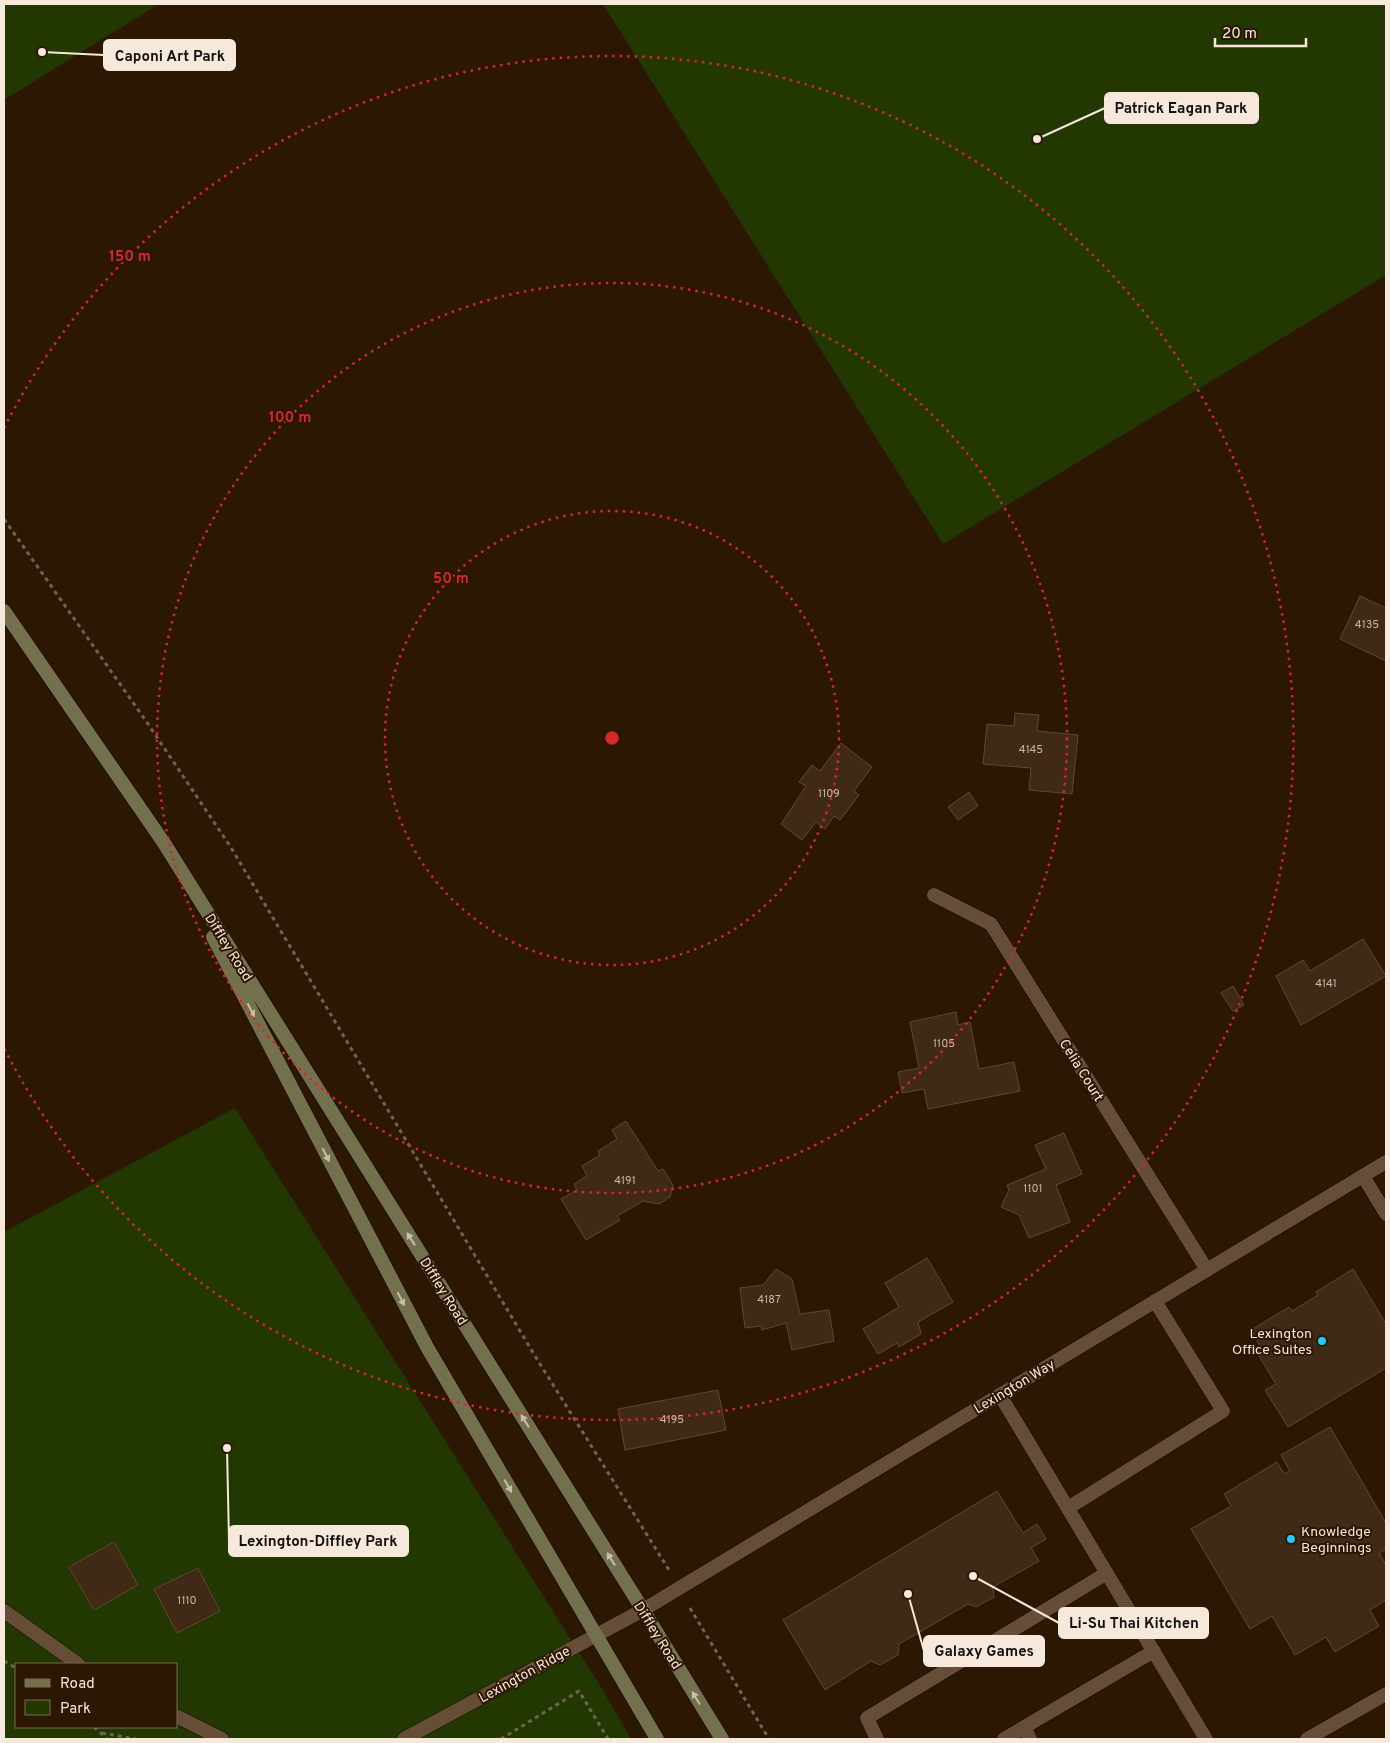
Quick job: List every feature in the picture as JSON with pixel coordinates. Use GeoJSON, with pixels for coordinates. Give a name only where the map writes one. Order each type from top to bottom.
{"type":"FeatureCollection","features":[{"type":"Feature","properties":{"kind":"main road","name":"Diffley Road"},"geometry":{"type":"LineString","coordinates":[[4,611],[164,843],[722,1739]]}},
{"type":"Feature","properties":{"kind":"main road","name":"Diffley Road"},"geometry":{"type":"LineString","coordinates":[[164,843],[427,1348],[657,1739]]}},
{"type":"Feature","properties":{"kind":"street","name":"Celia Court"},"geometry":{"type":"LineString","coordinates":[[934,895],[991,924],[1207,1270]]}},
{"type":"Feature","properties":{"kind":"street","name":"Lexington Way"},"geometry":{"type":"LineString","coordinates":[[643,1610],[1386,1162]]}},
{"type":"Feature","properties":{"kind":"street"},"geometry":{"type":"LineString","coordinates":[[1363,1176],[1386,1214]]}},
{"type":"Feature","properties":{"kind":"street"},"geometry":{"type":"LineString","coordinates":[[1068,1508],[1222,1411],[1155,1301]]}},
{"type":"Feature","properties":{"kind":"street"},"geometry":{"type":"LineString","coordinates":[[1000,1395],[1206,1739]]}},
{"type":"Feature","properties":{"kind":"street"},"geometry":{"type":"LineString","coordinates":[[877,1739],[867,1718],[1106,1573]]}},
{"type":"Feature","properties":{"kind":"street","name":"Lexington Ridge"},"geometry":{"type":"LineString","coordinates":[[404,1739],[643,1610]]}},
{"type":"Feature","properties":{"kind":"street"},"geometry":{"type":"LineString","coordinates":[[4,1611],[77,1663]]}},
{"type":"Feature","properties":{"kind":"street"},"geometry":{"type":"LineString","coordinates":[[1004,1739],[1027,1733],[1154,1651]]}},
{"type":"Feature","properties":{"kind":"street"},"geometry":{"type":"LineString","coordinates":[[1307,1739],[1386,1694]]}},
{"type":"Feature","properties":{"kind":"street"},"geometry":{"type":"LineString","coordinates":[[178,1717],[222,1739]]}},
{"type":"Feature","properties":{"kind":"path"},"geometry":{"type":"LineString","coordinates":[[4,519],[146,721],[230,846],[536,1356],[650,1542],[680,1587],[694,1615],[769,1739]]}},
{"type":"Feature","properties":{"kind":"path"},"geometry":{"type":"LineString","coordinates":[[4,1661],[15,1667]]}},
{"type":"Feature","properties":{"kind":"path"},"geometry":{"type":"LineString","coordinates":[[501,1739],[579,1691],[608,1739]]}},
{"type":"Feature","properties":{"kind":"path"},"geometry":{"type":"LineString","coordinates":[[95,1728],[107,1739]]}},
{"type":"Feature","properties":{"kind":"path"},"geometry":{"type":"LineString","coordinates":[[102,1733],[136,1739]]}},
{"type":"Feature","properties":{"kind":"green space"},"geometry":{"type":"Polygon","coordinates":[[[4,4],[159,4],[4,100],[4,4]]]}},
{"type":"Feature","properties":{"kind":"green space"},"geometry":{"type":"Polygon","coordinates":[[[603,4],[1386,4],[1386,275],[943,544],[603,4]]]}},
{"type":"Feature","properties":{"kind":"green space"},"geometry":{"type":"Polygon","coordinates":[[[235,1108],[604,1692],[631,1739],[4,1739],[4,1232],[235,1108]]]}},
{"type":"Feature","properties":{"kind":"building"},"geometry":{"type":"Polygon","coordinates":[[[1360,596],[1386,608],[1386,661],[1340,639],[1360,596]]]}},
{"type":"Feature","properties":{"kind":"building"},"geometry":{"type":"Polygon","coordinates":[[[1015,713],[1039,715],[1037,731],[1078,735],[1072,794],[1029,790],[1031,768],[983,764],[987,724],[1014,726],[1015,713]]]}},
{"type":"Feature","properties":{"kind":"building"},"geometry":{"type":"Polygon","coordinates":[[[841,743],[872,767],[854,791],[859,795],[840,820],[834,816],[825,829],[816,822],[802,840],[781,824],[806,786],[799,782],[812,765],[820,771],[841,743]]]}},
{"type":"Feature","properties":{"kind":"building"},"geometry":{"type":"Polygon","coordinates":[[[969,792],[978,806],[958,820],[948,807],[969,792]]]}},
{"type":"Feature","properties":{"kind":"building"},"geometry":{"type":"Polygon","coordinates":[[[1363,939],[1386,976],[1301,1025],[1276,976],[1303,960],[1310,971],[1363,939]]]}},
{"type":"Feature","properties":{"kind":"building"},"geometry":{"type":"Polygon","coordinates":[[[1233,986],[1244,1005],[1233,1011],[1221,993],[1233,986]]]}},
{"type":"Feature","properties":{"kind":"building"},"geometry":{"type":"Polygon","coordinates":[[[956,1012],[958,1025],[970,1022],[979,1069],[1014,1062],[1020,1091],[928,1109],[924,1089],[902,1093],[898,1072],[919,1068],[910,1022],[956,1012]]]}},
{"type":"Feature","properties":{"kind":"building"},"geometry":{"type":"Polygon","coordinates":[[[626,1121],[658,1171],[663,1169],[673,1185],[670,1197],[659,1204],[643,1201],[617,1216],[620,1220],[586,1240],[561,1199],[577,1190],[574,1184],[587,1176],[582,1166],[600,1155],[598,1151],[617,1139],[612,1130],[626,1121]]]}},
{"type":"Feature","properties":{"kind":"building"},"geometry":{"type":"Polygon","coordinates":[[[1064,1133],[1082,1174],[1056,1185],[1070,1222],[1029,1238],[1019,1215],[1001,1207],[1009,1190],[1007,1185],[1046,1169],[1035,1145],[1064,1133]]]}},
{"type":"Feature","properties":{"kind":"building"},"geometry":{"type":"Polygon","coordinates":[[[927,1258],[953,1302],[918,1322],[921,1334],[899,1347],[897,1343],[878,1354],[863,1329],[899,1307],[885,1283],[927,1258]]]}},
{"type":"Feature","properties":{"kind":"building"},"geometry":{"type":"Polygon","coordinates":[[[776,1269],[792,1279],[800,1314],[829,1310],[834,1341],[792,1350],[786,1323],[762,1330],[761,1326],[745,1328],[740,1288],[763,1285],[776,1269]]]}},
{"type":"Feature","properties":{"kind":"building","name":"Lexington Office Suites"},"geometry":{"type":"Polygon","coordinates":[[[1353,1269],[1386,1324],[1386,1368],[1288,1427],[1265,1390],[1276,1384],[1259,1356],[1264,1353],[1251,1330],[1289,1307],[1292,1311],[1318,1295],[1316,1292],[1353,1269]]]}},
{"type":"Feature","properties":{"kind":"building"},"geometry":{"type":"Polygon","coordinates":[[[718,1390],[726,1430],[625,1450],[618,1409],[718,1390]]]}},
{"type":"Feature","properties":{"kind":"building","name":"Knowledge Beginnings"},"geometry":{"type":"Polygon","coordinates":[[[1330,1427],[1386,1523],[1386,1549],[1379,1553],[1386,1565],[1386,1600],[1370,1610],[1379,1626],[1335,1652],[1326,1637],[1295,1655],[1272,1616],[1250,1629],[1191,1529],[1231,1506],[1224,1494],[1277,1462],[1284,1474],[1290,1471],[1281,1455],[1330,1427]]]}},
{"type":"Feature","properties":{"kind":"building"},"geometry":{"type":"Polygon","coordinates":[[[997,1491],[1023,1533],[1037,1524],[1046,1539],[1031,1548],[1039,1561],[993,1587],[994,1597],[976,1607],[968,1604],[899,1644],[898,1655],[880,1665],[871,1661],[825,1690],[783,1620],[997,1491]]]}},
{"type":"Feature","properties":{"kind":"building"},"geometry":{"type":"Polygon","coordinates":[[[114,1542],[138,1585],[94,1610],[69,1567],[114,1542]]]}},
{"type":"Feature","properties":{"kind":"building"},"geometry":{"type":"Polygon","coordinates":[[[198,1568],[220,1611],[177,1633],[154,1589],[198,1568]]]}},
{"type":"Feature","properties":{"kind":"place","name":"Caponi Art Park"},"geometry":{"type":"Point","coordinates":[42,52]}},
{"type":"Feature","properties":{"kind":"place","name":"Patrick Eagan Park"},"geometry":{"type":"Point","coordinates":[1037,139]}},
{"type":"Feature","properties":{"kind":"place","name":"Lexington Office Suites"},"geometry":{"type":"Point","coordinates":[1322,1341]}},
{"type":"Feature","properties":{"kind":"place","name":"Lexington-Diffley Park"},"geometry":{"type":"Point","coordinates":[227,1448]}},
{"type":"Feature","properties":{"kind":"place","name":"Knowledge Beginnings"},"geometry":{"type":"Point","coordinates":[1291,1539]}},
{"type":"Feature","properties":{"kind":"place","name":"Li-Su Thai Kitchen"},"geometry":{"type":"Point","coordinates":[973,1576]}},
{"type":"Feature","properties":{"kind":"place","name":"Galaxy Games"},"geometry":{"type":"Point","coordinates":[908,1594]}}]}
